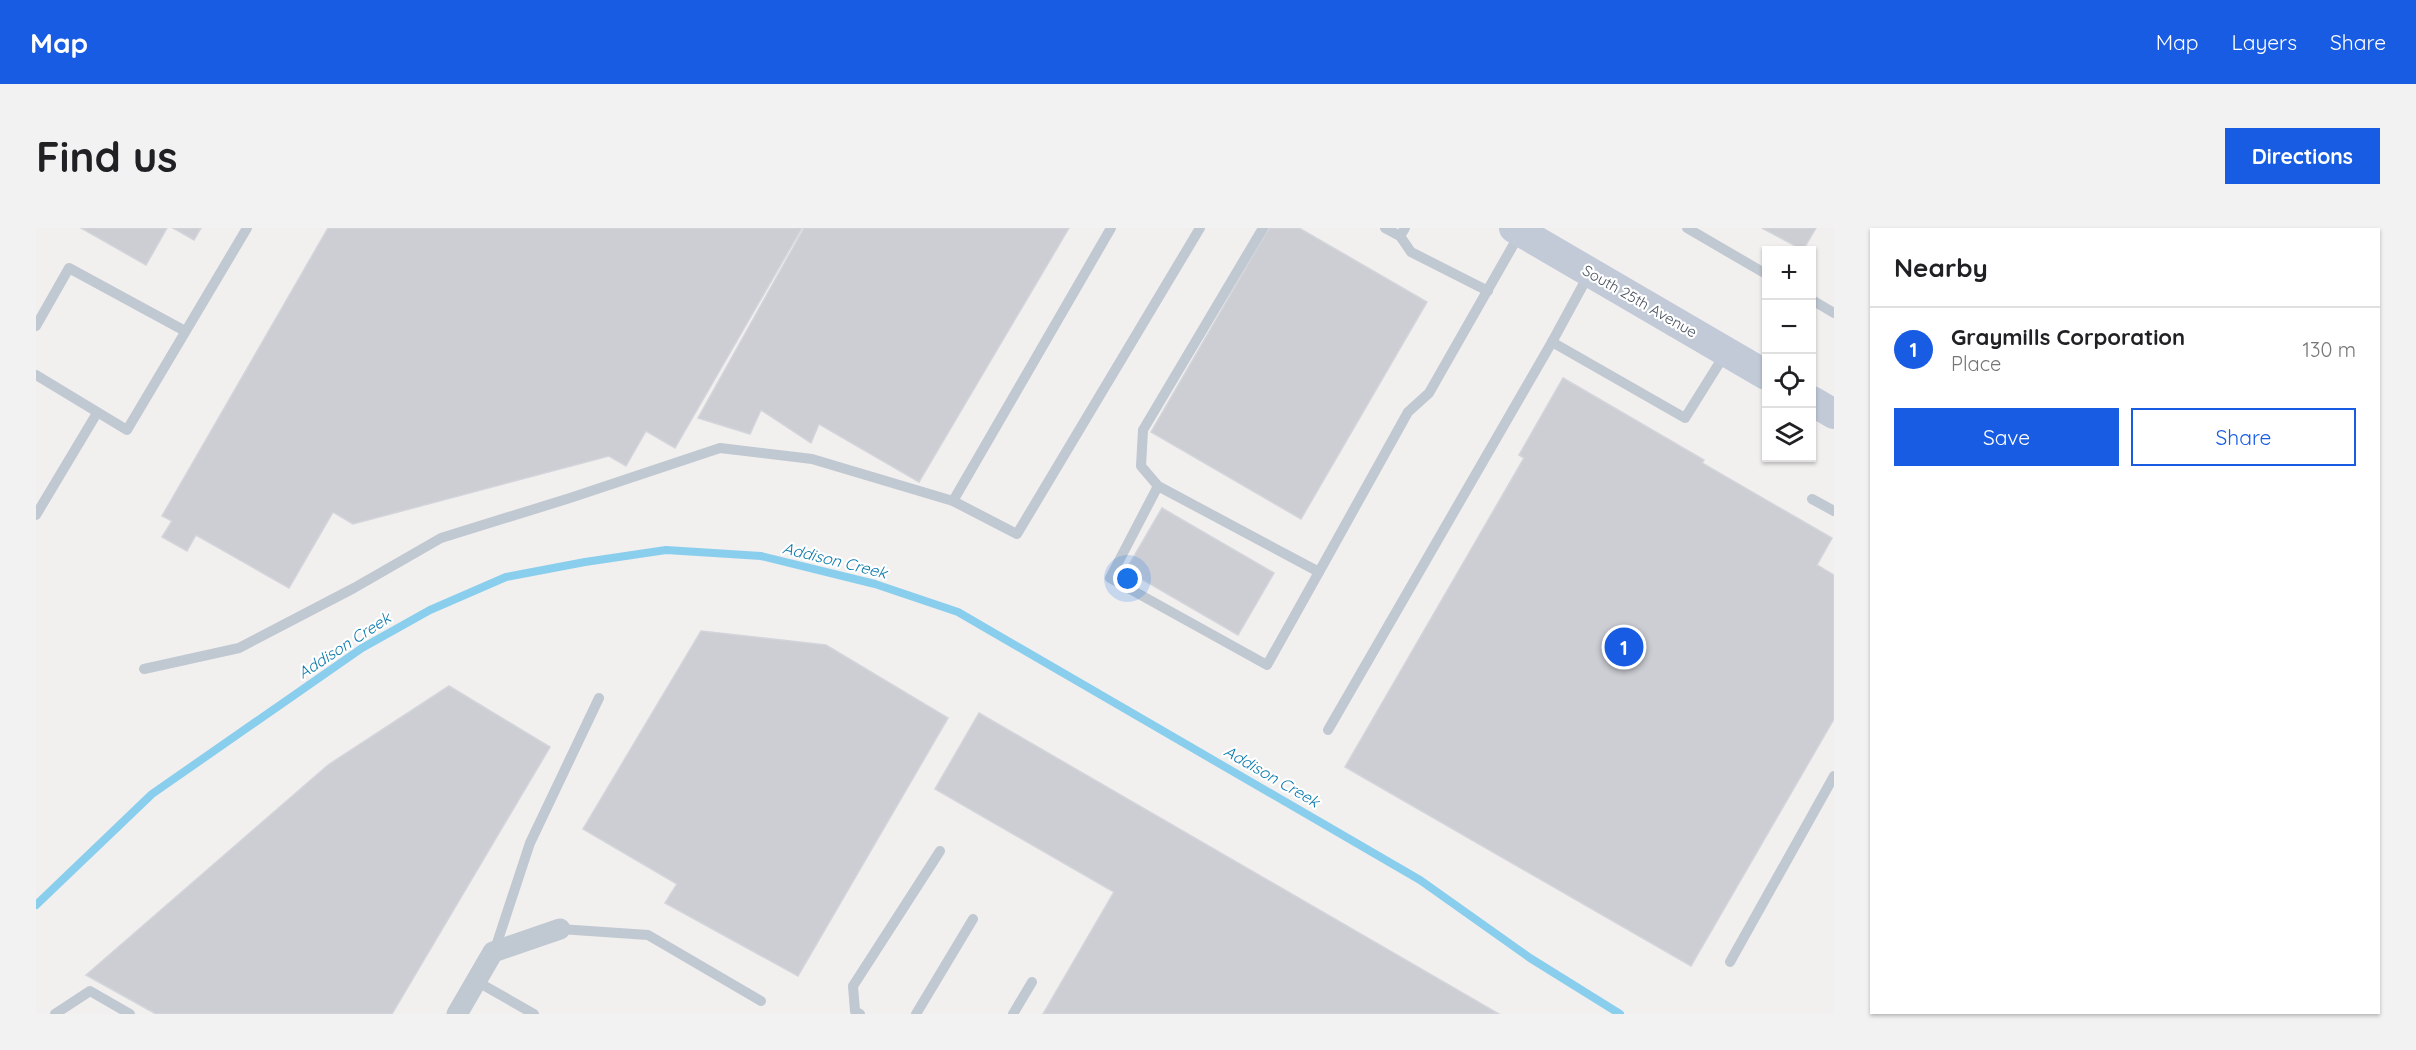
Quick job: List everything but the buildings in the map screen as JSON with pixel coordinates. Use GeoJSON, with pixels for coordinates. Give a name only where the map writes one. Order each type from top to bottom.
{"type":"FeatureCollection","features":[{"type":"Feature","properties":{"kind":"main road","name":"South 25th Avenue"},"geometry":{"type":"LineString","coordinates":[[1518,230],[1762,372]]}},
{"type":"Feature","properties":{"kind":"main road"},"geometry":{"type":"LineString","coordinates":[[1816,403],[1834,414]]}},
{"type":"Feature","properties":{"kind":"street"},"geometry":{"type":"LineString","coordinates":[[457,1014],[494,952],[560,929]]}},
{"type":"Feature","properties":{"kind":"lane"},"geometry":{"type":"LineString","coordinates":[[36,375],[127,430],[248,228]]}},
{"type":"Feature","properties":{"kind":"lane"},"geometry":{"type":"LineString","coordinates":[[953,501],[1111,228]]}},
{"type":"Feature","properties":{"kind":"lane"},"geometry":{"type":"LineString","coordinates":[[144,669],[239,648],[354,588],[441,538],[720,448],[812,459],[953,501],[1017,534],[1200,228]]}},
{"type":"Feature","properties":{"kind":"lane"},"geometry":{"type":"LineString","coordinates":[[1263,228],[1143,430],[1141,466],[1158,486],[1319,572]]}},
{"type":"Feature","properties":{"kind":"lane"},"geometry":{"type":"LineString","coordinates":[[1385,228],[1402,232],[1411,252],[1488,291]]}},
{"type":"Feature","properties":{"kind":"lane"},"geometry":{"type":"LineString","coordinates":[[1687,228],[1762,271]]}},
{"type":"Feature","properties":{"kind":"lane"},"geometry":{"type":"LineString","coordinates":[[1158,486],[1110,578],[1268,665],[1408,412],[1429,393],[1488,291],[1518,230]]}},
{"type":"Feature","properties":{"kind":"lane"},"geometry":{"type":"LineString","coordinates":[[36,326],[69,268],[185,331]]}},
{"type":"Feature","properties":{"kind":"lane"},"geometry":{"type":"LineString","coordinates":[[1328,730],[1590,272]]}},
{"type":"Feature","properties":{"kind":"lane"},"geometry":{"type":"LineString","coordinates":[[1816,302],[1834,313]]}},
{"type":"Feature","properties":{"kind":"lane"},"geometry":{"type":"LineString","coordinates":[[1552,342],[1685,418],[1727,351]]}},
{"type":"Feature","properties":{"kind":"lane"},"geometry":{"type":"LineString","coordinates":[[36,515],[97,412]]}},
{"type":"Feature","properties":{"kind":"lane"},"geometry":{"type":"LineString","coordinates":[[1812,499],[1834,511]]}},
{"type":"Feature","properties":{"kind":"lane"},"geometry":{"type":"LineString","coordinates":[[494,952],[530,843],[599,698]]}},
{"type":"Feature","properties":{"kind":"lane"},"geometry":{"type":"LineString","coordinates":[[1730,962],[1834,776]]}},
{"type":"Feature","properties":{"kind":"lane"},"geometry":{"type":"LineString","coordinates":[[860,1014],[855,1011],[853,986],[940,851]]}},
{"type":"Feature","properties":{"kind":"lane"},"geometry":{"type":"LineString","coordinates":[[916,1014],[973,919]]}},
{"type":"Feature","properties":{"kind":"lane"},"geometry":{"type":"LineString","coordinates":[[560,929],[648,935],[761,1001]]}},
{"type":"Feature","properties":{"kind":"lane"},"geometry":{"type":"LineString","coordinates":[[476,981],[534,1014]]}},
{"type":"Feature","properties":{"kind":"lane"},"geometry":{"type":"LineString","coordinates":[[1013,1014],[1032,982]]}},
{"type":"Feature","properties":{"kind":"lane"},"geometry":{"type":"LineString","coordinates":[[55,1014],[90,991],[130,1014]]}},
{"type":"Feature","properties":{"kind":"waterway","name":"Addison Creek"},"geometry":{"type":"LineString","coordinates":[[36,905],[152,794],[362,648],[430,610],[506,577],[585,562],[666,550],[761,556],[875,584],[958,612],[1420,880],[1530,958],[1620,1014]]}},
{"type":"Feature","properties":{"kind":"place","name":"Graymills Corporation"},"geometry":{"type":"Point","coordinates":[1624,647]}}]}
